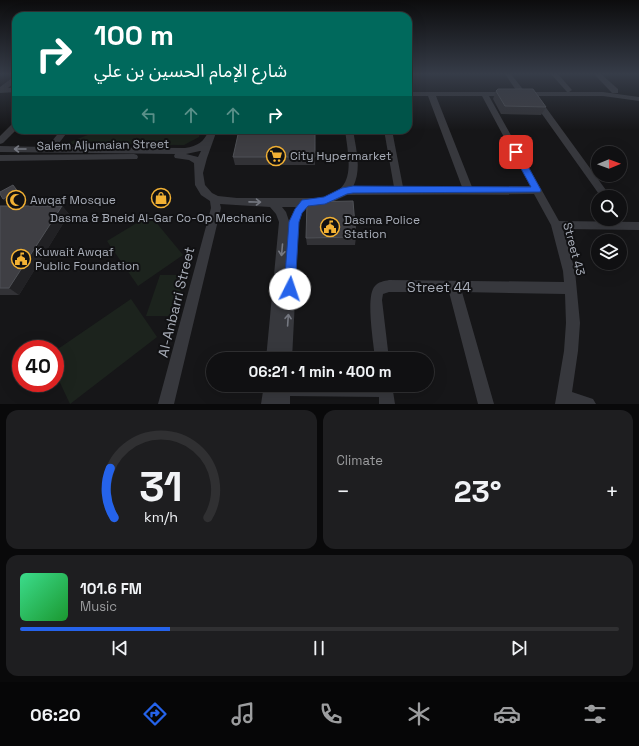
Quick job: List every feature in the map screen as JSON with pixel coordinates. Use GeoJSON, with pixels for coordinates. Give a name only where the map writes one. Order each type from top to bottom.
{"type":"FeatureCollection","features":[{"type":"Feature","properties":{"kind":"street"},"geometry":{"type":"LineString","coordinates":[[412,94],[505,93]]}},
{"type":"Feature","properties":{"kind":"street"},"geometry":{"type":"LineString","coordinates":[[521,93],[600,190]]}},
{"type":"Feature","properties":{"kind":"street"},"geometry":{"type":"LineString","coordinates":[[555,93],[603,94],[639,99]]}},
{"type":"Feature","properties":{"kind":"street"},"geometry":{"type":"LineString","coordinates":[[431,94],[468,190]]}},
{"type":"Feature","properties":{"kind":"street","name":"Street 43"},"geometry":{"type":"LineString","coordinates":[[484,94],[556,225],[569,270],[573,323],[572,344],[564,400]]}},
{"type":"Feature","properties":{"kind":"street"},"geometry":{"type":"LineString","coordinates":[[0,141],[12,129]]}},
{"type":"Feature","properties":{"kind":"street"},"geometry":{"type":"LineString","coordinates":[[50,149],[62,134]]}},
{"type":"Feature","properties":{"kind":"street"},"geometry":{"type":"LineString","coordinates":[[346,191],[352,178],[353,171],[349,134]]}},
{"type":"Feature","properties":{"kind":"street"},"geometry":{"type":"LineString","coordinates":[[389,134],[399,190]]}},
{"type":"Feature","properties":{"kind":"street"},"geometry":{"type":"LineString","coordinates":[[211,135],[198,177],[200,185],[215,203],[227,201],[325,201],[346,191],[368,190],[537,190]]}},
{"type":"Feature","properties":{"kind":"street","name":"Salem Aljumaian Street"},"geometry":{"type":"LineString","coordinates":[[0,156],[50,149],[192,150],[200,148],[211,135]]}},
{"type":"Feature","properties":{"kind":"street"},"geometry":{"type":"LineString","coordinates":[[71,157],[79,154],[80,151],[77,149]]}},
{"type":"Feature","properties":{"kind":"street","name":"Salem Aljumaian Street"},"geometry":{"type":"LineString","coordinates":[[0,156],[188,157],[197,160],[200,168]]}},
{"type":"Feature","properties":{"kind":"street"},"geometry":{"type":"LineString","coordinates":[[352,178],[358,185],[368,190]]}},
{"type":"Feature","properties":{"kind":"street"},"geometry":{"type":"LineString","coordinates":[[271,202],[281,212],[284,222],[274,352]]}},
{"type":"Feature","properties":{"kind":"street"},"geometry":{"type":"LineString","coordinates":[[285,352],[294,222],[298,211],[306,202]]}},
{"type":"Feature","properties":{"kind":"street","name":"Al-Anbarri Street"},"geometry":{"type":"LineString","coordinates":[[166,404],[215,203]]}},
{"type":"Feature","properties":{"kind":"street"},"geometry":{"type":"LineString","coordinates":[[556,225],[591,225]]}},
{"type":"Feature","properties":{"kind":"street"},"geometry":{"type":"LineString","coordinates":[[627,226],[639,226]]}},
{"type":"Feature","properties":{"kind":"street","name":"Street 44"},"geometry":{"type":"LineString","coordinates":[[381,352],[376,300],[378,290],[389,286],[571,288]]}},
{"type":"Feature","properties":{"kind":"street"},"geometry":{"type":"LineString","coordinates":[[454,287],[486,404]]}},
{"type":"Feature","properties":{"kind":"street"},"geometry":{"type":"LineString","coordinates":[[269,404],[276,392]]}},
{"type":"Feature","properties":{"kind":"street"},"geometry":{"type":"LineString","coordinates":[[280,392],[282,404]]}},
{"type":"Feature","properties":{"kind":"street"},"geometry":{"type":"LineString","coordinates":[[371,392],[386,393]]}},
{"type":"Feature","properties":{"kind":"street"},"geometry":{"type":"LineString","coordinates":[[564,400],[588,404]]}},
{"type":"Feature","properties":{"kind":"shaded area"},"geometry":{"type":"Polygon","coordinates":[[[90,134],[200,134],[199,137],[184,145],[65,144],[90,134]]]}},
{"type":"Feature","properties":{"kind":"shaded area"},"geometry":{"type":"Polygon","coordinates":[[[150,215],[183,255],[138,286],[107,241],[150,215]]]}},
{"type":"Feature","properties":{"kind":"shaded area"},"geometry":{"type":"Polygon","coordinates":[[[160,275],[185,275],[174,316],[146,316],[160,275]]]}},
{"type":"Feature","properties":{"kind":"shaded area"},"geometry":{"type":"Polygon","coordinates":[[[131,299],[157,337],[70,404],[64,391],[64,345],[131,299]]]}},
{"type":"Feature","properties":{"kind":"building"},"geometry":{"type":"Polygon","coordinates":[[[497,93],[536,93],[546,107],[505,106],[497,93]]]}},
{"type":"Feature","properties":{"kind":"building","name":"City Hypermarket"},"geometry":{"type":"Polygon","coordinates":[[[238,134],[315,134],[315,157],[233,157],[238,134]]]}},
{"type":"Feature","properties":{"kind":"building"},"geometry":{"type":"Polygon","coordinates":[[[13,185],[18,192],[3,199],[0,192],[13,185]]]}},
{"type":"Feature","properties":{"kind":"building","name":"Dasma Police Station"},"geometry":{"type":"Polygon","coordinates":[[[353,201],[356,237],[306,238],[307,202],[353,201]]]}},
{"type":"Feature","properties":{"kind":"building","name":"Kuwait Awqaf Public Foundation"},"geometry":{"type":"Polygon","coordinates":[[[0,206],[62,206],[9,288],[0,288],[0,206]]]}},
{"type":"Feature","properties":{"kind":"place","name":"City Hypermarket"},"geometry":{"type":"Point","coordinates":[276,156]}},
{"type":"Feature","properties":{"kind":"place","name":"Dasma & Bneid Al-Gar Co-Op Mechanic"},"geometry":{"type":"Point","coordinates":[161,198]}},
{"type":"Feature","properties":{"kind":"place","name":"Awqaf Mosque"},"geometry":{"type":"Point","coordinates":[16,200]}},
{"type":"Feature","properties":{"kind":"place","name":"Dasma Police Station"},"geometry":{"type":"Point","coordinates":[330,227]}},
{"type":"Feature","properties":{"kind":"place","name":"Kuwait Awqaf Public Foundation"},"geometry":{"type":"Point","coordinates":[21,259]}},
{"type":"Feature","properties":{"kind":"route"},"geometry":{"type":"LineString","coordinates":[[290,289],[294,222],[298,211],[306,202],[325,201],[346,191],[353,190],[537,190],[516,152]]}}]}
